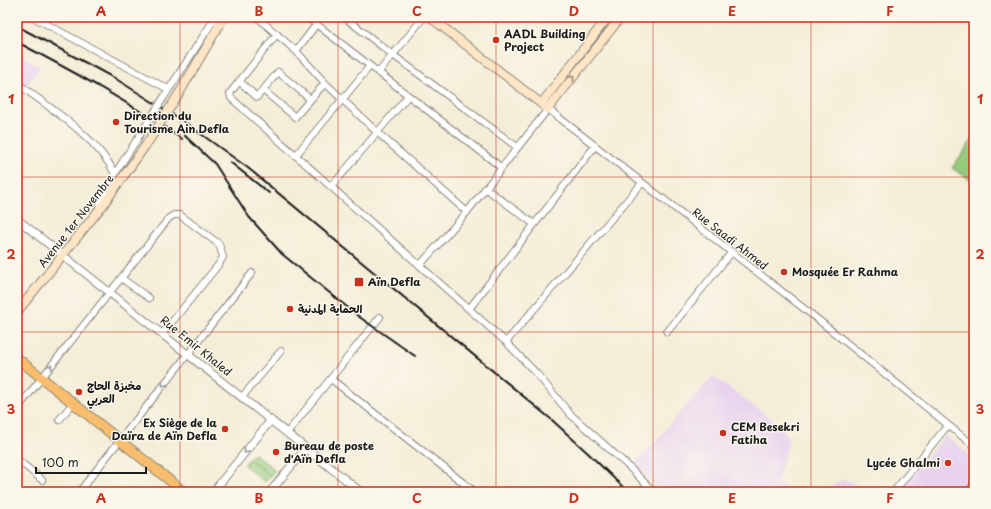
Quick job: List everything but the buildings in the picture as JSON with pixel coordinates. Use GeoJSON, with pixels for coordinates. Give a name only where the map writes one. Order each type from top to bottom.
{"type":"FeatureCollection","features":[{"type":"Feature","properties":{"kind":"main road","name":"Avenue 1er Novembre"},"geometry":{"type":"LineString","coordinates":[[17,312],[97,214],[148,142],[180,92],[224,17]]}},
{"type":"Feature","properties":{"kind":"main road"},"geometry":{"type":"LineString","coordinates":[[430,17],[548,109],[621,17]]}},
{"type":"Feature","properties":{"kind":"main road"},"geometry":{"type":"LineString","coordinates":[[541,104],[608,17]]}},
{"type":"Feature","properties":{"kind":"main road"},"geometry":{"type":"LineString","coordinates":[[17,358],[184,492]]}},
{"type":"Feature","properties":{"kind":"street"},"geometry":{"type":"LineString","coordinates":[[33,17],[168,89]]}},
{"type":"Feature","properties":{"kind":"street"},"geometry":{"type":"LineString","coordinates":[[97,214],[105,192],[115,174],[168,89],[213,21],[224,17]]}},
{"type":"Feature","properties":{"kind":"street"},"geometry":{"type":"LineString","coordinates":[[257,17],[296,51],[325,83],[342,97],[377,132],[467,212]]}},
{"type":"Feature","properties":{"kind":"street"},"geometry":{"type":"LineString","coordinates":[[307,17],[502,168]]}},
{"type":"Feature","properties":{"kind":"street"},"geometry":{"type":"LineString","coordinates":[[344,17],[517,147]]}},
{"type":"Feature","properties":{"kind":"street"},"geometry":{"type":"LineString","coordinates":[[378,73],[424,17]]}},
{"type":"Feature","properties":{"kind":"street"},"geometry":{"type":"LineString","coordinates":[[296,51],[316,25]]}},
{"type":"Feature","properties":{"kind":"street"},"geometry":{"type":"LineString","coordinates":[[277,34],[230,93],[230,98],[506,342],[532,368],[570,414],[627,465],[654,492]]}},
{"type":"Feature","properties":{"kind":"street"},"geometry":{"type":"LineString","coordinates":[[296,155],[342,97],[370,66]]}},
{"type":"Feature","properties":{"kind":"street"},"geometry":{"type":"LineString","coordinates":[[239,81],[257,97],[278,72],[310,99]]}},
{"type":"Feature","properties":{"kind":"street"},"geometry":{"type":"LineString","coordinates":[[17,83],[89,139],[102,152],[115,174]]}},
{"type":"Feature","properties":{"kind":"street"},"geometry":{"type":"LineString","coordinates":[[263,90],[295,117],[325,83]]}},
{"type":"Feature","properties":{"kind":"street"},"geometry":{"type":"LineString","coordinates":[[331,187],[408,96]]}},
{"type":"Feature","properties":{"kind":"street"},"geometry":{"type":"LineString","coordinates":[[420,265],[467,212],[548,109]]}},
{"type":"Feature","properties":{"kind":"street","name":"Rue Saadi Ahmed"},"geometry":{"type":"LineString","coordinates":[[548,109],[974,446]]}},
{"type":"Feature","properties":{"kind":"street"},"geometry":{"type":"LineString","coordinates":[[470,309],[534,224],[596,146]]}},
{"type":"Feature","properties":{"kind":"street"},"geometry":{"type":"LineString","coordinates":[[506,342],[642,183]]}},
{"type":"Feature","properties":{"kind":"street"},"geometry":{"type":"LineString","coordinates":[[485,188],[534,224]]}},
{"type":"Feature","properties":{"kind":"street"},"geometry":{"type":"LineString","coordinates":[[17,409],[169,218],[174,215],[183,216],[219,244],[223,256],[219,264],[163,333]]}},
{"type":"Feature","properties":{"kind":"street","name":"Rue Emir Khaled"},"geometry":{"type":"LineString","coordinates":[[17,219],[163,333],[361,492]]}},
{"type":"Feature","properties":{"kind":"street"},"geometry":{"type":"LineString","coordinates":[[667,332],[731,253]]}},
{"type":"Feature","properties":{"kind":"street"},"geometry":{"type":"LineString","coordinates":[[79,492],[252,273]]}},
{"type":"Feature","properties":{"kind":"street"},"geometry":{"type":"LineString","coordinates":[[122,278],[148,298]]}},
{"type":"Feature","properties":{"kind":"street"},"geometry":{"type":"LineString","coordinates":[[287,433],[380,317]]}},
{"type":"Feature","properties":{"kind":"street"},"geometry":{"type":"LineString","coordinates":[[242,397],[281,351]]}},
{"type":"Feature","properties":{"kind":"street"},"geometry":{"type":"LineString","coordinates":[[331,379],[475,492]]}},
{"type":"Feature","properties":{"kind":"street"},"geometry":{"type":"LineString","coordinates":[[59,420],[73,403]]}},
{"type":"Feature","properties":{"kind":"street"},"geometry":{"type":"LineString","coordinates":[[213,492],[271,420]]}},
{"type":"Feature","properties":{"kind":"street"},"geometry":{"type":"LineString","coordinates":[[895,490],[948,424]]}},
{"type":"Feature","properties":{"kind":"street"},"geometry":{"type":"LineString","coordinates":[[270,492],[306,448]]}},
{"type":"Feature","properties":{"kind":"street"},"geometry":{"type":"LineString","coordinates":[[17,459],[42,480]]}},
{"type":"Feature","properties":{"kind":"street"},"geometry":{"type":"LineString","coordinates":[[968,492],[974,484]]}},
{"type":"Feature","properties":{"kind":"shaded area"},"geometry":{"type":"Polygon","coordinates":[[[17,54],[40,67],[17,98],[17,54]]]}},
{"type":"Feature","properties":{"kind":"shaded area","name":"CEM Besekri Fatiha"},"geometry":{"type":"Polygon","coordinates":[[[713,376],[781,426],[789,440],[777,482],[788,492],[663,492],[634,465],[713,376]]]}},
{"type":"Feature","properties":{"kind":"shaded area","name":"Lycée Ghalmi"},"geometry":{"type":"Polygon","coordinates":[[[945,435],[974,458],[974,469],[955,492],[899,492],[945,435]]]}},
{"type":"Feature","properties":{"kind":"shaded area","name":"Lycée Ghalmi"},"geometry":{"type":"Polygon","coordinates":[[[844,479],[863,488],[868,492],[821,492],[844,479]]]}},
{"type":"Feature","properties":{"kind":"green space"},"geometry":{"type":"Polygon","coordinates":[[[974,137],[974,182],[952,168],[974,137]]]}},
{"type":"Feature","properties":{"kind":"green space"},"geometry":{"type":"Polygon","coordinates":[[[254,453],[275,470],[270,476],[249,459],[254,453]]]}},
{"type":"Feature","properties":{"kind":"green space"},"geometry":{"type":"Polygon","coordinates":[[[249,459],[270,476],[265,482],[244,465],[249,459]]]}},
{"type":"Feature","properties":{"kind":"railway"},"geometry":{"type":"LineString","coordinates":[[17,26],[116,79],[183,121],[248,168],[552,420],[628,492]]}},
{"type":"Feature","properties":{"kind":"railway"},"geometry":{"type":"LineString","coordinates":[[17,42],[142,112],[182,139]]}},
{"type":"Feature","properties":{"kind":"railway"},"geometry":{"type":"LineString","coordinates":[[184,135],[215,164],[249,217],[282,254],[358,316],[415,356]]}},
{"type":"Feature","properties":{"kind":"railway"},"geometry":{"type":"LineString","coordinates":[[230,162],[269,193]]}},
{"type":"Feature","properties":{"kind":"place","name":"AADL Building Project"},"geometry":{"type":"Point","coordinates":[496,40]}},
{"type":"Feature","properties":{"kind":"place","name":"Direction du Tourisme Ain Defla"},"geometry":{"type":"Point","coordinates":[116,122]}},
{"type":"Feature","properties":{"kind":"place","name":"Mosquée Er Rahma"},"geometry":{"type":"Point","coordinates":[784,272]}},
{"type":"Feature","properties":{"kind":"place","name":"Aïn Defla"},"geometry":{"type":"Point","coordinates":[359,282]}},
{"type":"Feature","properties":{"kind":"place","name":"الحماية المدنية"},"geometry":{"type":"Point","coordinates":[290,309]}},
{"type":"Feature","properties":{"kind":"place","name":"مخبزة الحاج العربي"},"geometry":{"type":"Point","coordinates":[79,392]}},
{"type":"Feature","properties":{"kind":"place","name":"Ex Siège de la Daïra de Aïn Defla"},"geometry":{"type":"Point","coordinates":[225,429]}},
{"type":"Feature","properties":{"kind":"place","name":"CEM Besekri Fatiha"},"geometry":{"type":"Point","coordinates":[723,433]}},
{"type":"Feature","properties":{"kind":"place","name":"Bureau de poste d'Aïn Defla"},"geometry":{"type":"Point","coordinates":[276,452]}},
{"type":"Feature","properties":{"kind":"place","name":"Lycée Ghalmi"},"geometry":{"type":"Point","coordinates":[948,463]}}]}
